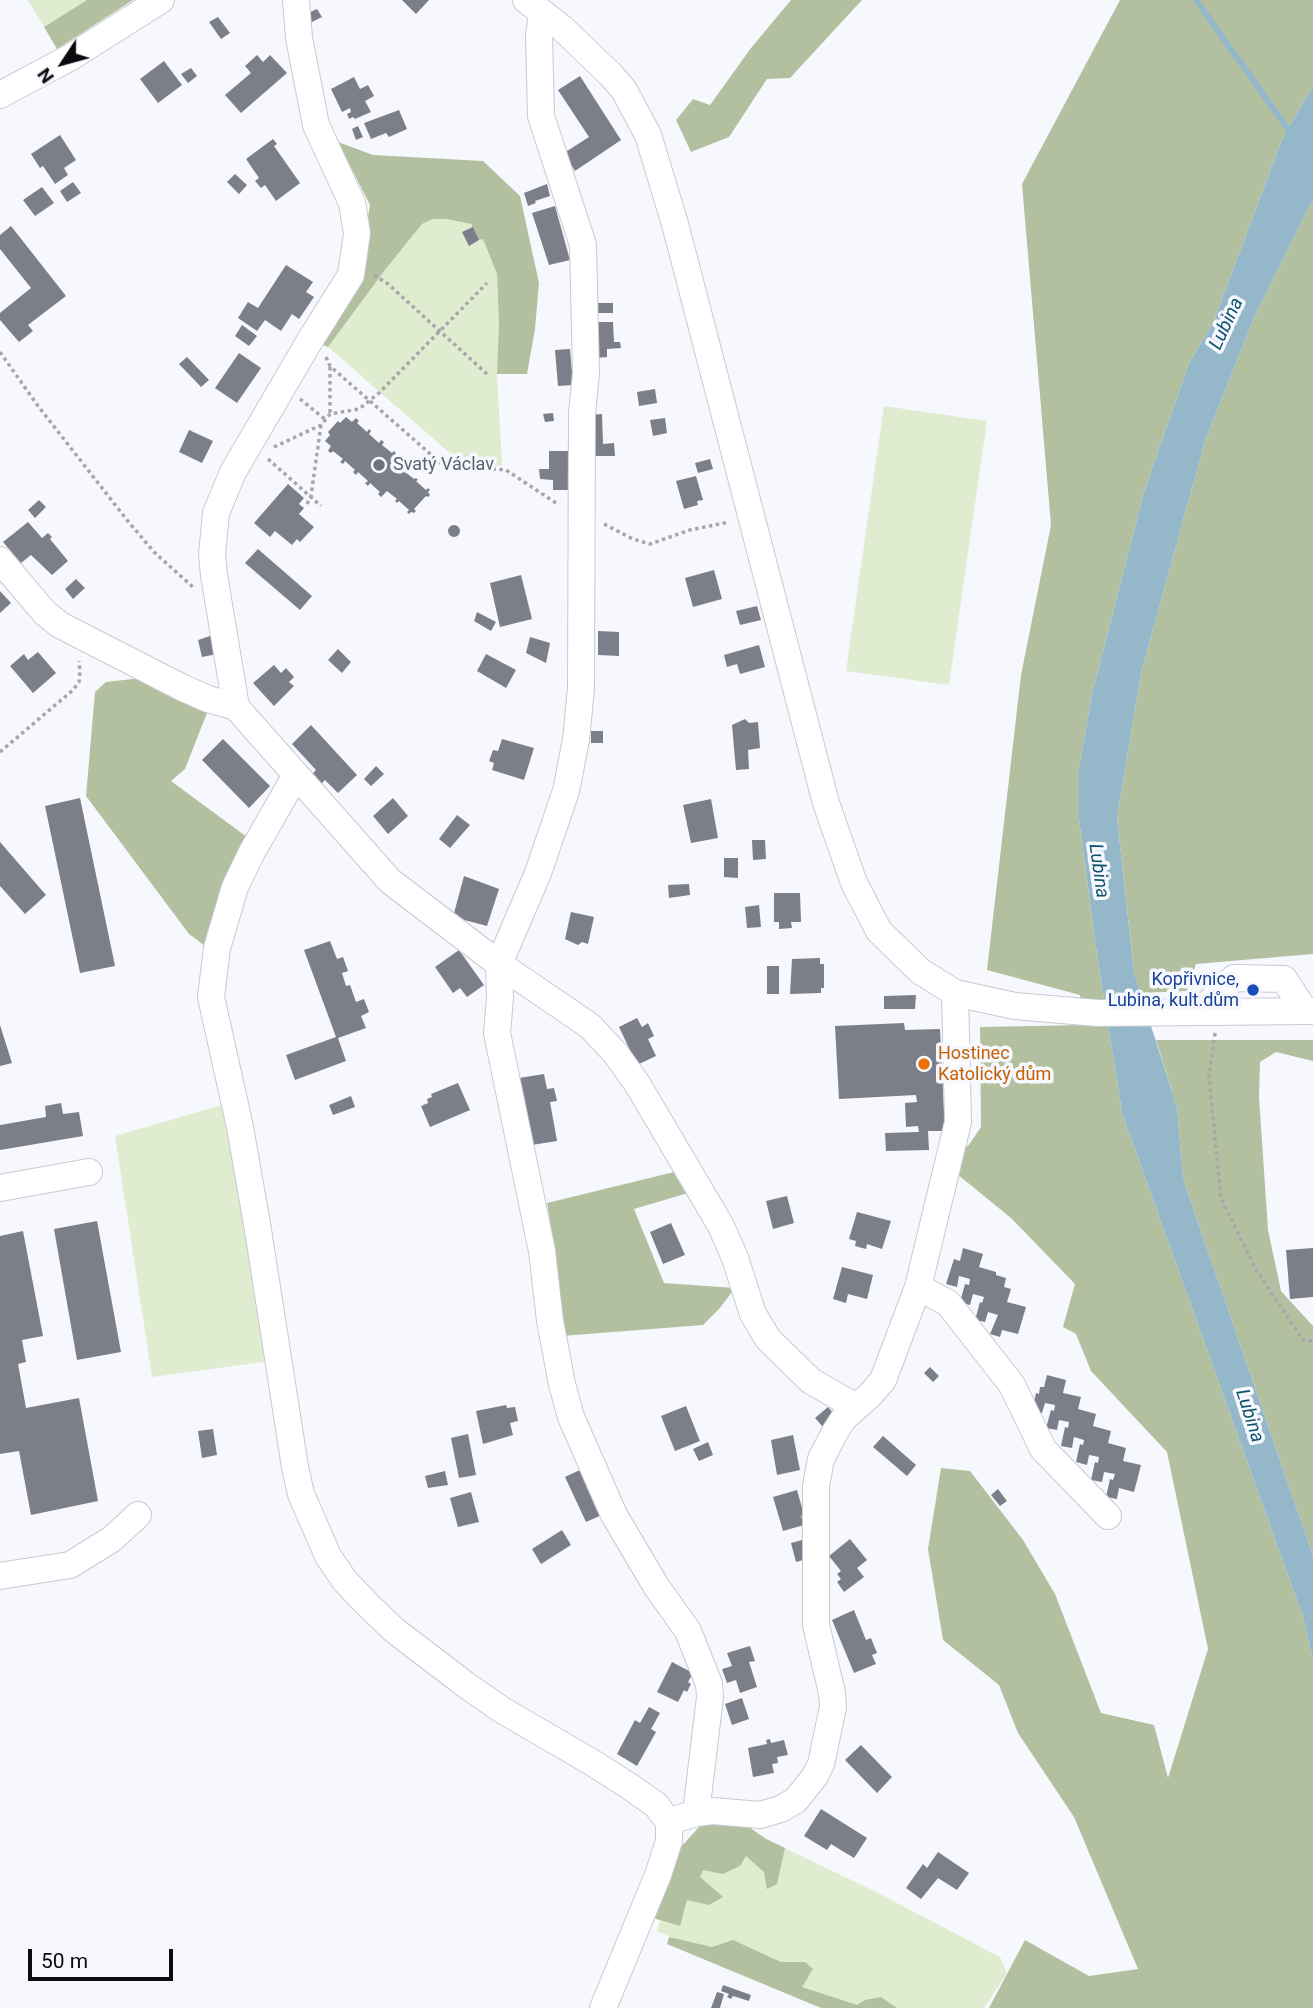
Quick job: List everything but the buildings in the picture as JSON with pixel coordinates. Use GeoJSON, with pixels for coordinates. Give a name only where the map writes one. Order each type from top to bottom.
{"type":"FeatureCollection","features":[{"type":"Feature","properties":{"kind":"street"},"geometry":{"type":"LineString","coordinates":[[0,95],[71,57],[161,0]]}},
{"type":"Feature","properties":{"kind":"street"},"geometry":{"type":"LineString","coordinates":[[296,0],[299,38],[316,125],[352,202],[357,233],[351,275],[283,386],[254,449],[224,488],[216,513],[212,554],[218,608],[236,707],[390,881],[499,964],[590,1026],[616,1054],[638,1085],[720,1226],[735,1258],[753,1314],[768,1339],[811,1381],[856,1406]]}},
{"type":"Feature","properties":{"kind":"street"},"geometry":{"type":"LineString","coordinates":[[534,7],[539,35],[541,116],[583,245],[586,373],[582,413],[581,688],[576,740],[566,791],[538,873],[499,964],[497,1033],[542,1251],[550,1321],[567,1402],[614,1515],[656,1586],[688,1630],[709,1684],[710,1697],[696,1813]]}},
{"type":"Feature","properties":{"kind":"street"},"geometry":{"type":"LineString","coordinates":[[534,7],[595,58],[624,90],[648,135],[675,224],[826,803],[854,883],[869,916],[890,944],[920,971],[955,993],[1015,1006],[1197,1018],[1309,1011]]}},
{"type":"Feature","properties":{"kind":"street"},"geometry":{"type":"LineString","coordinates":[[0,560],[45,613],[60,625],[181,687],[236,707]]}},
{"type":"Feature","properties":{"kind":"street"},"geometry":{"type":"LineString","coordinates":[[296,775],[235,887],[217,948],[211,997],[240,1127],[301,1494],[328,1556],[345,1581],[394,1630],[502,1710],[593,1763],[656,1805],[668,1822],[669,1841],[658,1875],[603,2008]]}},
{"type":"Feature","properties":{"kind":"street"},"geometry":{"type":"LineString","coordinates":[[668,1822],[713,1811],[760,1815],[781,1809],[796,1800],[821,1764],[833,1707],[816,1625],[816,1486],[821,1459],[844,1418],[883,1380],[918,1287],[958,1122],[955,993]]}},
{"type":"Feature","properties":{"kind":"street"},"geometry":{"type":"LineString","coordinates":[[0,1188],[89,1172]]}},
{"type":"Feature","properties":{"kind":"street"},"geometry":{"type":"LineString","coordinates":[[918,1287],[948,1303],[1012,1385],[1043,1449],[1108,1516]]}},
{"type":"Feature","properties":{"kind":"street"},"geometry":{"type":"LineString","coordinates":[[0,1576],[70,1565],[112,1539],[138,1515]]}},
{"type":"Feature","properties":{"kind":"path"},"geometry":{"type":"LineString","coordinates":[[330,414],[359,409],[370,400],[487,283]]}},
{"type":"Feature","properties":{"kind":"path"},"geometry":{"type":"LineString","coordinates":[[388,284],[487,374]]}},
{"type":"Feature","properties":{"kind":"path"},"geometry":{"type":"LineString","coordinates":[[309,342],[325,356],[330,366],[444,466],[506,470],[568,511],[592,518],[633,539],[650,544],[690,530],[752,517]]}},
{"type":"Feature","properties":{"kind":"path"},"geometry":{"type":"LineString","coordinates":[[0,352],[38,406],[154,552],[218,608]]}},
{"type":"Feature","properties":{"kind":"path"},"geometry":{"type":"LineString","coordinates":[[254,449],[321,425],[326,420],[330,414],[330,366]]}},
{"type":"Feature","properties":{"kind":"path"},"geometry":{"type":"LineString","coordinates":[[283,386],[326,420]]}},
{"type":"Feature","properties":{"kind":"path"},"geometry":{"type":"LineString","coordinates":[[307,503],[311,496],[321,425]]}},
{"type":"Feature","properties":{"kind":"path"},"geometry":{"type":"LineString","coordinates":[[254,449],[321,506]]}},
{"type":"Feature","properties":{"kind":"path"},"geometry":{"type":"LineString","coordinates":[[0,752],[73,690],[79,682],[78,656]]}},
{"type":"Feature","properties":{"kind":"path"},"geometry":{"type":"LineString","coordinates":[[1197,1018],[1209,1077],[1221,1198],[1255,1268],[1303,1340],[1313,1341]]}},
{"type":"Feature","properties":{"kind":"green space"},"geometry":{"type":"Polygon","coordinates":[[[28,0],[87,0],[44,27],[28,0]]]}},
{"type":"Feature","properties":{"kind":"green space"},"geometry":{"type":"Polygon","coordinates":[[[87,0],[133,0],[57,49],[44,27],[87,0]]]}},
{"type":"Feature","properties":{"kind":"green space"},"geometry":{"type":"Polygon","coordinates":[[[791,0],[862,0],[790,78],[767,79],[729,137],[691,152],[676,120],[693,99],[710,105],[751,48],[791,0]]]}},
{"type":"Feature","properties":{"kind":"green space"},"geometry":{"type":"Polygon","coordinates":[[[1120,0],[1313,0],[1313,86],[1283,137],[1213,323],[1189,363],[1144,492],[1092,694],[1079,768],[1079,820],[1122,1113],[1303,1617],[1313,1661],[1313,2008],[989,2008],[1025,1940],[1089,1976],[1138,1969],[1074,1817],[1018,1733],[999,1685],[943,1640],[928,1549],[941,1468],[970,1471],[1023,1540],[1055,1594],[1101,1713],[1154,1725],[1168,1778],[1208,1649],[1167,1452],[1091,1371],[1076,1334],[1063,1327],[1075,1284],[1011,1218],[957,1174],[961,1149],[968,1146],[981,1127],[980,1027],[1085,1025],[1080,995],[987,970],[1021,675],[1051,525],[1022,184],[1120,0]]]}},
{"type":"Feature","properties":{"kind":"green space"},"geometry":{"type":"Polygon","coordinates":[[[338,142],[373,155],[483,161],[520,196],[539,283],[527,374],[497,374],[497,274],[483,239],[479,240],[471,224],[446,219],[433,219],[422,224],[328,347],[318,343],[357,281],[370,205],[338,142]]]}},
{"type":"Feature","properties":{"kind":"green space"},"geometry":{"type":"Polygon","coordinates":[[[1313,199],[1313,954],[1196,964],[1187,991],[1140,993],[1134,973],[1117,817],[1141,673],[1205,441],[1254,318],[1313,199]]]}},
{"type":"Feature","properties":{"kind":"green space"},"geometry":{"type":"Polygon","coordinates":[[[433,219],[470,224],[480,240],[483,238],[497,274],[497,374],[502,466],[460,462],[328,347],[422,224],[433,219]]]}},
{"type":"Feature","properties":{"kind":"green space"},"geometry":{"type":"Polygon","coordinates":[[[884,406],[987,421],[949,685],[846,671],[884,406]]]}},
{"type":"Feature","properties":{"kind":"green space"},"geometry":{"type":"Polygon","coordinates":[[[159,676],[207,713],[185,769],[171,781],[251,840],[208,929],[205,946],[189,934],[86,796],[95,692],[106,682],[159,676]]]}},
{"type":"Feature","properties":{"kind":"green space"},"geometry":{"type":"Polygon","coordinates":[[[1156,1040],[1313,1040],[1313,1061],[1276,1052],[1260,1062],[1259,1097],[1268,1230],[1281,1291],[1313,1326],[1313,1556],[1183,1179],[1177,1107],[1156,1040]]]}},
{"type":"Feature","properties":{"kind":"green space"},"geometry":{"type":"Polygon","coordinates":[[[226,1104],[271,1361],[152,1377],[115,1136],[226,1104]]]}},
{"type":"Feature","properties":{"kind":"green space"},"geometry":{"type":"Polygon","coordinates":[[[674,1172],[688,1193],[634,1209],[664,1283],[735,1288],[703,1325],[562,1336],[555,1249],[547,1203],[674,1172]]]}},
{"type":"Feature","properties":{"kind":"green space"},"geometry":{"type":"Polygon","coordinates":[[[719,1818],[736,1818],[766,1839],[785,1848],[777,1884],[767,1889],[764,1872],[746,1856],[740,1866],[723,1874],[703,1870],[700,1877],[723,1897],[709,1905],[687,1900],[680,1926],[653,1918],[681,1847],[699,1827],[719,1818]]]}},
{"type":"Feature","properties":{"kind":"green space"},"geometry":{"type":"Polygon","coordinates":[[[736,1818],[766,1839],[876,1892],[1000,1957],[1007,1973],[984,2008],[836,2008],[657,1931],[686,1841],[699,1827],[736,1818]]]}},
{"type":"Feature","properties":{"kind":"green space"},"geometry":{"type":"Polygon","coordinates":[[[669,1937],[712,1947],[733,1940],[781,1962],[805,1962],[813,1969],[802,1987],[857,2005],[865,2000],[881,1997],[897,2008],[821,2008],[667,1944],[669,1937]]]}},
{"type":"Feature","properties":{"kind":"water","name":"Lubina"},"geometry":{"type":"Polygon","coordinates":[[[1313,86],[1313,199],[1254,318],[1205,441],[1141,673],[1117,817],[1134,973],[1177,1107],[1183,1179],[1313,1556],[1313,1661],[1303,1617],[1122,1113],[1079,820],[1079,768],[1092,694],[1144,492],[1189,363],[1213,323],[1283,137],[1313,86]]]}},
{"type":"Feature","properties":{"kind":"waterway"},"geometry":{"type":"LineString","coordinates":[[1196,0],[1292,135]]}},
{"type":"Feature","properties":{"kind":"place","name":"Svatý Václav"},"geometry":{"type":"Point","coordinates":[379,465]}},
{"type":"Feature","properties":{"kind":"place","name":"Kopřivnice, Lubina, kult.dům"},"geometry":{"type":"Point","coordinates":[1253,990]}},
{"type":"Feature","properties":{"kind":"place","name":"Hostinec Katolický dům"},"geometry":{"type":"Point","coordinates":[924,1064]}}]}
